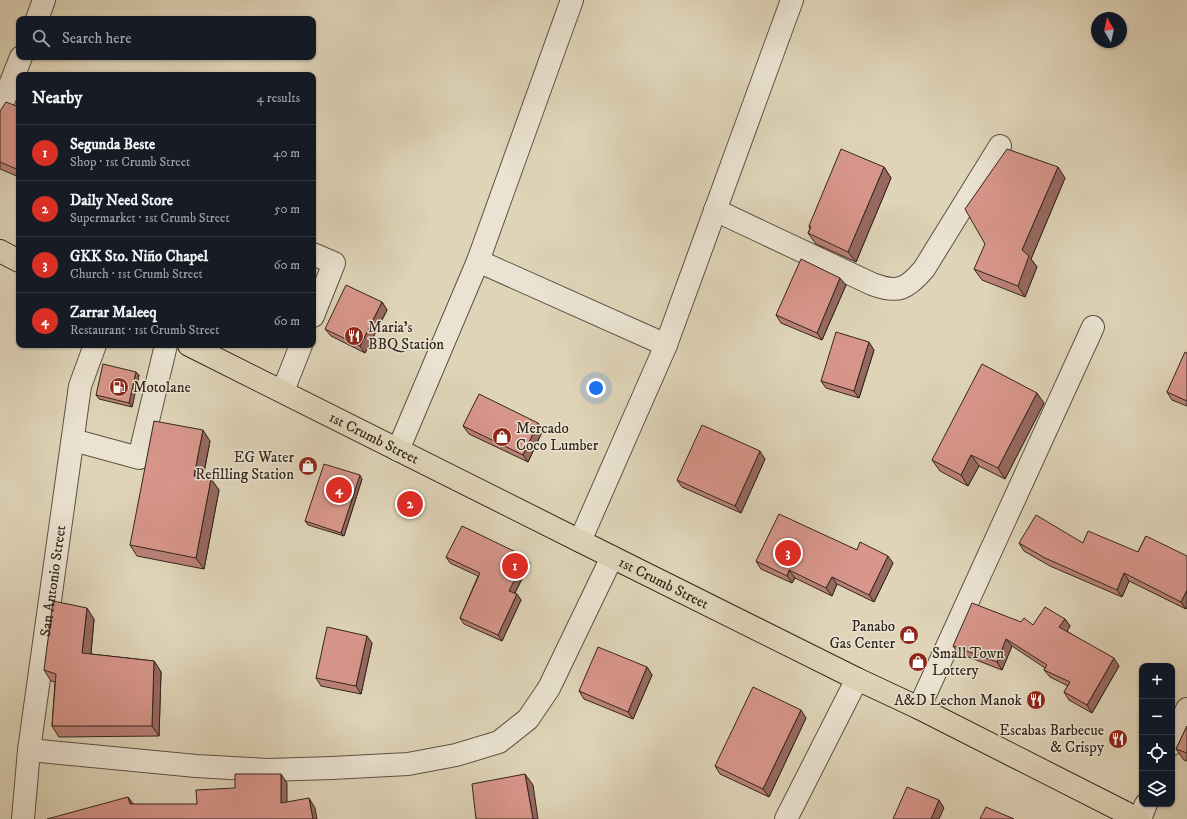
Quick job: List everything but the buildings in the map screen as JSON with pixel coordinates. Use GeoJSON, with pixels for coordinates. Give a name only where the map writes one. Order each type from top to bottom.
{"type":"FeatureCollection","features":[{"type":"Feature","properties":{"kind":"main road"},"geometry":{"type":"LineString","coordinates":[[0,251],[16,259]]}},
{"type":"Feature","properties":{"kind":"main road","name":"1st Crumb Street"},"geometry":{"type":"LineString","coordinates":[[201,348],[398,450],[857,679],[919,708],[1139,819]]}},
{"type":"Feature","properties":{"kind":"street"},"geometry":{"type":"LineString","coordinates":[[38,16],[44,0]]}},
{"type":"Feature","properties":{"kind":"street"},"geometry":{"type":"LineString","coordinates":[[398,450],[478,261],[572,0]]}},
{"type":"Feature","properties":{"kind":"street"},"geometry":{"type":"LineString","coordinates":[[580,541],[666,345],[792,0]]}},
{"type":"Feature","properties":{"kind":"street"},"geometry":{"type":"LineString","coordinates":[[0,110],[20,60]]}},
{"type":"Feature","properties":{"kind":"street"},"geometry":{"type":"LineString","coordinates":[[715,210],[872,284],[882,288],[894,289],[905,287],[924,269],[1000,146]]}},
{"type":"Feature","properties":{"kind":"street"},"geometry":{"type":"LineString","coordinates":[[316,255],[334,263],[316,308]]}},
{"type":"Feature","properties":{"kind":"street"},"geometry":{"type":"LineString","coordinates":[[478,261],[666,345]]}},
{"type":"Feature","properties":{"kind":"street"},"geometry":{"type":"LineString","coordinates":[[919,708],[1094,327]]}},
{"type":"Feature","properties":{"kind":"street","name":"San Antonio Street"},"geometry":{"type":"LineString","coordinates":[[23,819],[29,750],[80,386],[94,348]]}},
{"type":"Feature","properties":{"kind":"street"},"geometry":{"type":"LineString","coordinates":[[73,440],[139,458],[165,348]]}},
{"type":"Feature","properties":{"kind":"street"},"geometry":{"type":"LineString","coordinates":[[282,391],[300,348]]}},
{"type":"Feature","properties":{"kind":"street"},"geometry":{"type":"LineString","coordinates":[[29,750],[196,766],[274,770],[408,764],[456,755],[499,742],[528,718],[549,688],[612,557]]}},
{"type":"Feature","properties":{"kind":"street"},"geometry":{"type":"LineString","coordinates":[[786,819],[857,679]]}},
{"type":"Feature","properties":{"kind":"street"},"geometry":{"type":"LineString","coordinates":[[1175,737],[1187,709]]}},
{"type":"Feature","properties":{"kind":"street"},"geometry":{"type":"LineString","coordinates":[[1139,819],[1145,807]]}},
{"type":"Feature","properties":{"kind":"place","name":"Maria's BBQ Station"},"geometry":{"type":"Point","coordinates":[354,336]}},
{"type":"Feature","properties":{"kind":"place","name":"Motolane"},"geometry":{"type":"Point","coordinates":[119,387]}},
{"type":"Feature","properties":{"kind":"place","name":"Mercado Coco Lumber"},"geometry":{"type":"Point","coordinates":[502,437]}},
{"type":"Feature","properties":{"kind":"place","name":"EG Water Refilling Station"},"geometry":{"type":"Point","coordinates":[308,466]}},
{"type":"Feature","properties":{"kind":"place","name":"Zarrar Maleeq"},"geometry":{"type":"Point","coordinates":[339,490]}},
{"type":"Feature","properties":{"kind":"place","name":"Daily Need Store"},"geometry":{"type":"Point","coordinates":[410,504]}},
{"type":"Feature","properties":{"kind":"place","name":"GKK Sto. Niño Chapel"},"geometry":{"type":"Point","coordinates":[788,553]}},
{"type":"Feature","properties":{"kind":"place","name":"Segunda Beste"},"geometry":{"type":"Point","coordinates":[515,566]}},
{"type":"Feature","properties":{"kind":"place","name":"Panabo Gas Center"},"geometry":{"type":"Point","coordinates":[909,635]}},
{"type":"Feature","properties":{"kind":"place","name":"Small Town Lottery"},"geometry":{"type":"Point","coordinates":[918,662]}},
{"type":"Feature","properties":{"kind":"place","name":"A&D Lechon Manok"},"geometry":{"type":"Point","coordinates":[1036,700]}},
{"type":"Feature","properties":{"kind":"place","name":"Escabas Barbecue & Crispy"},"geometry":{"type":"Point","coordinates":[1118,739]}}]}
